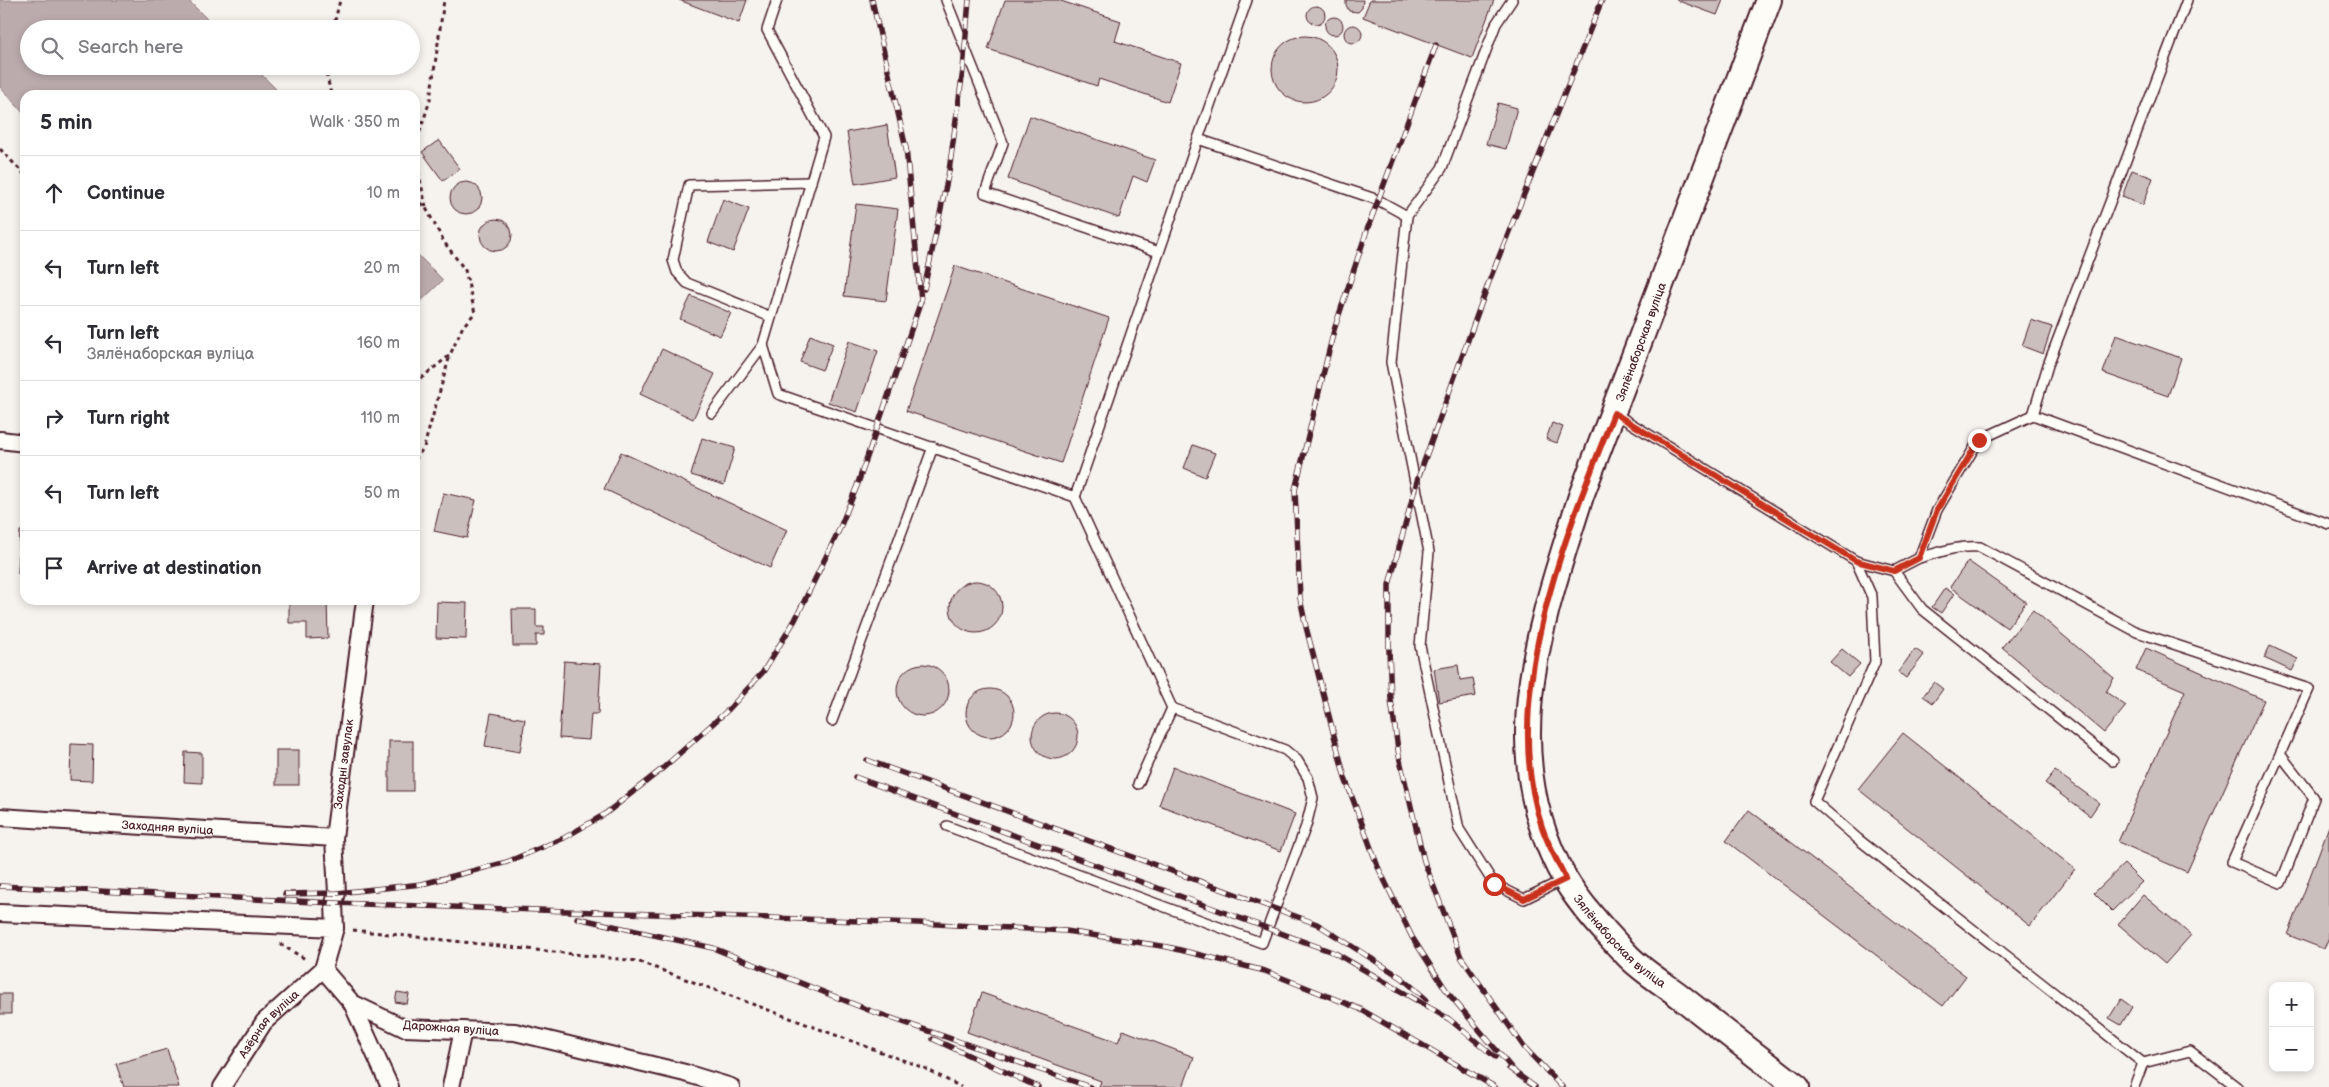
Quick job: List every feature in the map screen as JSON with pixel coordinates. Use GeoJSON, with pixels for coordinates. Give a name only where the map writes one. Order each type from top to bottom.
{"type":"FeatureCollection","features":[{"type":"Feature","properties":{"kind":"main road","name":"Зялёнаборская вуліца"},"geometry":{"type":"LineString","coordinates":[[1768,0],[1582,496],[1556,577],[1534,658],[1527,742],[1532,784],[1542,827],[1566,879],[1589,911],[1628,956],[1797,1087]]}},
{"type":"Feature","properties":{"kind":"street"},"geometry":{"type":"LineString","coordinates":[[0,440],[20,442]]}},
{"type":"Feature","properties":{"kind":"street","name":"Заходні завулак"},"geometry":{"type":"LineString","coordinates":[[335,928],[334,903],[337,893],[334,838],[364,605]]}},
{"type":"Feature","properties":{"kind":"street","name":"Заходняя вуліца"},"geometry":{"type":"LineString","coordinates":[[0,818],[334,838]]}},
{"type":"Feature","properties":{"kind":"street"},"geometry":{"type":"LineString","coordinates":[[0,913],[335,928],[322,969]]}},
{"type":"Feature","properties":{"kind":"street","name":"Дарожная вуліца"},"geometry":{"type":"LineString","coordinates":[[322,969],[352,1003],[404,1028],[515,1032],[685,1072],[731,1087]]}},
{"type":"Feature","properties":{"kind":"street","name":"Азёрная вуліца"},"geometry":{"type":"LineString","coordinates":[[222,1087],[264,1022],[322,969]]}},
{"type":"Feature","properties":{"kind":"street"},"geometry":{"type":"LineString","coordinates":[[352,1003],[390,1087]]}},
{"type":"Feature","properties":{"kind":"street"},"geometry":{"type":"LineString","coordinates":[[451,1087],[463,1030]]}},
{"type":"Feature","properties":{"kind":"lane"},"geometry":{"type":"LineString","coordinates":[[712,413],[763,344],[824,137],[767,30],[777,0]]}},
{"type":"Feature","properties":{"kind":"lane"},"geometry":{"type":"LineString","coordinates":[[946,0],[1004,143],[985,193],[1159,252]]}},
{"type":"Feature","properties":{"kind":"lane"},"geometry":{"type":"LineString","coordinates":[[947,826],[1262,943],[1306,826],[1312,798],[1308,778],[1298,760],[1285,750],[1172,708],[1075,497],[1247,0]]}},
{"type":"Feature","properties":{"kind":"lane"},"geometry":{"type":"LineString","coordinates":[[1512,0],[1496,24],[1442,168],[1407,216],[1391,362],[1429,552],[1420,646],[1459,829],[1494,884],[1524,899],[1566,879]]}},
{"type":"Feature","properties":{"kind":"lane"},"geometry":{"type":"LineString","coordinates":[[2034,414],[2048,366],[2187,0]]}},
{"type":"Feature","properties":{"kind":"lane"},"geometry":{"type":"LineString","coordinates":[[1198,139],[1378,200],[1407,216]]}},
{"type":"Feature","properties":{"kind":"lane"},"geometry":{"type":"LineString","coordinates":[[771,317],[688,283],[676,272],[673,260],[689,185],[811,182]]}},
{"type":"Feature","properties":{"kind":"lane"},"geometry":{"type":"LineString","coordinates":[[763,344],[778,394],[1075,497]]}},
{"type":"Feature","properties":{"kind":"lane"},"geometry":{"type":"LineString","coordinates":[[1614,413],[1856,561],[1894,571],[1922,609],[2113,761]]}},
{"type":"Feature","properties":{"kind":"lane"},"geometry":{"type":"LineString","coordinates":[[1919,558],[1937,510],[1979,440],[2034,414],[2329,524]]}},
{"type":"Feature","properties":{"kind":"lane"},"geometry":{"type":"LineString","coordinates":[[832,721],[932,447]]}},
{"type":"Feature","properties":{"kind":"lane"},"geometry":{"type":"LineString","coordinates":[[1894,571],[1919,558],[1960,547],[1980,547],[2137,632],[2309,689],[2280,754],[2232,862],[2281,883],[2314,798],[2280,754]]}},
{"type":"Feature","properties":{"kind":"lane"},"geometry":{"type":"LineString","coordinates":[[1856,561],[1872,598],[1875,662],[1814,801],[1858,839],[2143,1063]]}},
{"type":"Feature","properties":{"kind":"lane"},"geometry":{"type":"LineString","coordinates":[[1138,784],[1172,708]]}},
{"type":"Feature","properties":{"kind":"lane"},"geometry":{"type":"LineString","coordinates":[[2143,1063],[2190,1051],[2237,1087]]}},
{"type":"Feature","properties":{"kind":"lane"},"geometry":{"type":"LineString","coordinates":[[2134,1087],[2143,1063]]}},
{"type":"Feature","properties":{"kind":"path"},"geometry":{"type":"LineString","coordinates":[[335,20],[340,0]]}},
{"type":"Feature","properties":{"kind":"path"},"geometry":{"type":"LineString","coordinates":[[420,131],[430,100],[444,0]]}},
{"type":"Feature","properties":{"kind":"path"},"geometry":{"type":"LineString","coordinates":[[327,75],[331,90]]}},
{"type":"Feature","properties":{"kind":"path"},"geometry":{"type":"LineString","coordinates":[[0,149],[20,170]]}},
{"type":"Feature","properties":{"kind":"path"},"geometry":{"type":"LineString","coordinates":[[420,180],[426,208],[444,242],[465,270],[475,313],[463,326],[450,355],[424,447],[420,453]]}},
{"type":"Feature","properties":{"kind":"path"},"geometry":{"type":"LineString","coordinates":[[420,203],[426,208]]}},
{"type":"Feature","properties":{"kind":"path"},"geometry":{"type":"LineString","coordinates":[[420,379],[450,355]]}},
{"type":"Feature","properties":{"kind":"path"},"geometry":{"type":"LineString","coordinates":[[248,925],[322,969]]}},
{"type":"Feature","properties":{"kind":"path"},"geometry":{"type":"LineString","coordinates":[[335,928],[637,961],[924,1068],[961,1087]]}},
{"type":"Feature","properties":{"kind":"shaded area"},"geometry":{"type":"Polygon","coordinates":[[[0,0],[188,0],[208,20],[20,20],[20,75],[262,75],[277,90],[20,90],[20,109],[0,87],[0,0]]]}},
{"type":"Feature","properties":{"kind":"shaded area"},"geometry":{"type":"Polygon","coordinates":[[[420,257],[443,280],[420,302],[420,257]]]}},
{"type":"Feature","properties":{"kind":"building"},"geometry":{"type":"Polygon","coordinates":[[[679,0],[747,0],[739,23],[679,0]]]}},
{"type":"Feature","properties":{"kind":"building"},"geometry":{"type":"Polygon","coordinates":[[[1005,0],[1058,0],[1121,21],[1115,41],[1181,63],[1168,102],[1099,79],[1097,86],[988,49],[1005,0]]]}},
{"type":"Feature","properties":{"kind":"building"},"geometry":{"type":"Polygon","coordinates":[[[1346,0],[1363,0],[1362,8],[1358,12],[1349,11],[1346,0]]]}},
{"type":"Feature","properties":{"kind":"building"},"geometry":{"type":"Polygon","coordinates":[[[1370,0],[1494,0],[1472,58],[1363,17],[1370,0]]]}},
{"type":"Feature","properties":{"kind":"building"},"geometry":{"type":"Polygon","coordinates":[[[1676,0],[1723,0],[1717,15],[1676,0]]]}},
{"type":"Feature","properties":{"kind":"building"},"geometry":{"type":"Polygon","coordinates":[[[1316,6],[1324,11],[1325,15],[1320,23],[1316,24],[1308,19],[1307,15],[1312,7],[1316,6]]]}},
{"type":"Feature","properties":{"kind":"building"},"geometry":{"type":"Polygon","coordinates":[[[1334,17],[1340,20],[1343,26],[1340,32],[1334,35],[1328,32],[1325,26],[1328,20],[1334,17]]]}},
{"type":"Feature","properties":{"kind":"building"},"geometry":{"type":"Polygon","coordinates":[[[1353,25],[1359,28],[1362,34],[1359,40],[1353,43],[1347,40],[1344,34],[1347,28],[1353,25]]]}},
{"type":"Feature","properties":{"kind":"building"},"geometry":{"type":"Polygon","coordinates":[[[1305,36],[1318,38],[1328,46],[1336,56],[1338,69],[1336,82],[1328,92],[1318,100],[1305,102],[1292,100],[1282,92],[1274,82],[1272,69],[1274,56],[1282,46],[1292,38],[1305,36]]]}},
{"type":"Feature","properties":{"kind":"building"},"geometry":{"type":"Polygon","coordinates":[[[1498,103],[1517,108],[1506,149],[1486,144],[1498,103]]]}},
{"type":"Feature","properties":{"kind":"building"},"geometry":{"type":"Polygon","coordinates":[[[1030,116],[1155,160],[1147,182],[1133,176],[1119,218],[1008,179],[1030,116]]]}},
{"type":"Feature","properties":{"kind":"building"},"geometry":{"type":"Polygon","coordinates":[[[887,125],[895,177],[855,184],[847,132],[887,125]]]}},
{"type":"Feature","properties":{"kind":"building"},"geometry":{"type":"Polygon","coordinates":[[[439,140],[460,169],[443,181],[422,152],[439,140]]]}},
{"type":"Feature","properties":{"kind":"building"},"geometry":{"type":"Polygon","coordinates":[[[2132,170],[2153,178],[2143,205],[2122,197],[2132,170]]]}},
{"type":"Feature","properties":{"kind":"building"},"geometry":{"type":"Polygon","coordinates":[[[466,182],[472,183],[477,187],[481,192],[481,204],[477,209],[472,213],[466,214],[460,213],[455,209],[451,204],[450,198],[451,192],[455,187],[460,183],[466,182]]]}},
{"type":"Feature","properties":{"kind":"building"},"geometry":{"type":"Polygon","coordinates":[[[723,199],[749,209],[733,252],[708,242],[723,199]]]}},
{"type":"Feature","properties":{"kind":"building"},"geometry":{"type":"Polygon","coordinates":[[[856,204],[898,209],[886,301],[844,296],[856,204]]]}},
{"type":"Feature","properties":{"kind":"building"},"geometry":{"type":"Polygon","coordinates":[[[496,219],[502,220],[507,224],[511,229],[511,241],[507,246],[502,250],[496,251],[490,250],[485,246],[481,241],[480,235],[481,229],[485,224],[490,220],[496,219]]]}},
{"type":"Feature","properties":{"kind":"building"},"geometry":{"type":"Polygon","coordinates":[[[955,266],[1109,318],[1061,463],[906,411],[955,266]]]}},
{"type":"Feature","properties":{"kind":"building"},"geometry":{"type":"Polygon","coordinates":[[[691,296],[731,313],[720,336],[680,319],[691,296]]]}},
{"type":"Feature","properties":{"kind":"building"},"geometry":{"type":"Polygon","coordinates":[[[2031,320],[2052,327],[2043,354],[2022,346],[2031,320]]]}},
{"type":"Feature","properties":{"kind":"building"},"geometry":{"type":"Polygon","coordinates":[[[810,335],[833,344],[822,370],[800,362],[810,335]]]}},
{"type":"Feature","properties":{"kind":"building"},"geometry":{"type":"Polygon","coordinates":[[[2116,335],[2181,358],[2168,396],[2103,373],[2116,335]]]}},
{"type":"Feature","properties":{"kind":"building"},"geometry":{"type":"Polygon","coordinates":[[[849,341],[878,351],[857,412],[828,402],[849,341]]]}},
{"type":"Feature","properties":{"kind":"building"},"geometry":{"type":"Polygon","coordinates":[[[662,349],[715,374],[693,419],[640,394],[662,349]]]}},
{"type":"Feature","properties":{"kind":"building"},"geometry":{"type":"Polygon","coordinates":[[[1552,423],[1563,427],[1557,443],[1546,439],[1552,423]]]}},
{"type":"Feature","properties":{"kind":"building"},"geometry":{"type":"Polygon","coordinates":[[[702,438],[735,448],[724,485],[691,475],[702,438]]]}},
{"type":"Feature","properties":{"kind":"building"},"geometry":{"type":"Polygon","coordinates":[[[1193,445],[1215,453],[1205,477],[1184,468],[1193,445]]]}},
{"type":"Feature","properties":{"kind":"building"},"geometry":{"type":"Polygon","coordinates":[[[621,452],[787,530],[770,568],[604,489],[621,452]]]}},
{"type":"Feature","properties":{"kind":"building"},"geometry":{"type":"Polygon","coordinates":[[[443,493],[476,500],[467,538],[434,531],[443,493]]]}},
{"type":"Feature","properties":{"kind":"building"},"geometry":{"type":"Polygon","coordinates":[[[20,531],[20,574],[18,574],[20,531]]]}},
{"type":"Feature","properties":{"kind":"building"},"geometry":{"type":"Polygon","coordinates":[[[1968,561],[2026,602],[2007,628],[1950,587],[1968,561]]]}},
{"type":"Feature","properties":{"kind":"building"},"geometry":{"type":"Polygon","coordinates":[[[971,581],[981,581],[995,588],[1002,602],[1002,612],[995,626],[981,633],[971,633],[961,629],[954,622],[950,612],[950,602],[954,592],[961,585],[971,581]]]}},
{"type":"Feature","properties":{"kind":"building"},"geometry":{"type":"Polygon","coordinates":[[[1945,588],[1954,594],[1941,613],[1932,607],[1945,588]]]}},
{"type":"Feature","properties":{"kind":"building"},"geometry":{"type":"Polygon","coordinates":[[[437,602],[467,603],[466,639],[436,638],[437,602]]]}},
{"type":"Feature","properties":{"kind":"building"},"geometry":{"type":"Polygon","coordinates":[[[289,605],[327,605],[328,638],[307,639],[307,623],[289,623],[289,605]]]}},
{"type":"Feature","properties":{"kind":"building"},"geometry":{"type":"Polygon","coordinates":[[[512,609],[536,609],[536,627],[544,627],[544,635],[536,635],[536,646],[513,646],[512,609]]]}},
{"type":"Feature","properties":{"kind":"building"},"geometry":{"type":"Polygon","coordinates":[[[2033,610],[2114,678],[2106,692],[2126,706],[2104,733],[2002,647],[2033,610]]]}},
{"type":"Feature","properties":{"kind":"building"},"geometry":{"type":"Polygon","coordinates":[[[2270,646],[2298,659],[2292,671],[2264,658],[2270,646]]]}},
{"type":"Feature","properties":{"kind":"building"},"geometry":{"type":"Polygon","coordinates":[[[2146,648],[2264,700],[2187,872],[2118,842],[2185,691],[2136,670],[2146,648]]]}},
{"type":"Feature","properties":{"kind":"building"},"geometry":{"type":"Polygon","coordinates":[[[1842,649],[1860,664],[1848,677],[1830,662],[1842,649]]]}},
{"type":"Feature","properties":{"kind":"building"},"geometry":{"type":"Polygon","coordinates":[[[1915,649],[1924,655],[1906,678],[1898,672],[1915,649]]]}},
{"type":"Feature","properties":{"kind":"building"},"geometry":{"type":"Polygon","coordinates":[[[564,661],[601,664],[598,714],[591,714],[589,740],[559,738],[564,661]]]}},
{"type":"Feature","properties":{"kind":"building"},"geometry":{"type":"Polygon","coordinates":[[[923,664],[933,666],[941,672],[947,680],[949,690],[947,700],[941,708],[933,714],[923,716],[913,714],[905,708],[899,700],[897,690],[899,680],[905,672],[913,666],[923,664]]]}},
{"type":"Feature","properties":{"kind":"building"},"geometry":{"type":"Polygon","coordinates":[[[1458,665],[1460,680],[1473,678],[1476,696],[1439,702],[1434,669],[1458,665]]]}},
{"type":"Feature","properties":{"kind":"building"},"geometry":{"type":"Polygon","coordinates":[[[1934,682],[1943,689],[1933,703],[1923,696],[1934,682]]]}},
{"type":"Feature","properties":{"kind":"building"},"geometry":{"type":"Polygon","coordinates":[[[985,689],[995,689],[1004,693],[1010,699],[1013,704],[1013,722],[1004,733],[995,737],[985,737],[976,733],[970,727],[966,718],[966,708],[970,699],[976,693],[985,689]]]}},
{"type":"Feature","properties":{"kind":"building"},"geometry":{"type":"Polygon","coordinates":[[[491,713],[525,719],[520,752],[485,746],[491,713]]]}},
{"type":"Feature","properties":{"kind":"building"},"geometry":{"type":"Polygon","coordinates":[[[1060,713],[1072,719],[1077,727],[1077,745],[1072,753],[1064,758],[1050,759],[1038,753],[1033,745],[1032,731],[1038,719],[1046,714],[1060,713]]]}},
{"type":"Feature","properties":{"kind":"building"},"geometry":{"type":"Polygon","coordinates":[[[1903,733],[2075,869],[2030,926],[1858,789],[1903,733]]]}},
{"type":"Feature","properties":{"kind":"building"},"geometry":{"type":"Polygon","coordinates":[[[389,741],[413,741],[413,791],[389,791],[389,741]]]}},
{"type":"Feature","properties":{"kind":"building"},"geometry":{"type":"Polygon","coordinates":[[[71,744],[93,745],[92,781],[70,780],[71,744]]]}},
{"type":"Feature","properties":{"kind":"building"},"geometry":{"type":"Polygon","coordinates":[[[276,750],[299,750],[299,785],[276,785],[276,750]]]}},
{"type":"Feature","properties":{"kind":"building"},"geometry":{"type":"Polygon","coordinates":[[[185,752],[202,753],[202,783],[184,782],[185,752]]]}},
{"type":"Feature","properties":{"kind":"building"},"geometry":{"type":"Polygon","coordinates":[[[1173,767],[1295,814],[1281,851],[1159,805],[1173,767]]]}},
{"type":"Feature","properties":{"kind":"building"},"geometry":{"type":"Polygon","coordinates":[[[2055,771],[2099,803],[2090,816],[2045,783],[2055,771]]]}},
{"type":"Feature","properties":{"kind":"building"},"geometry":{"type":"Polygon","coordinates":[[[1749,810],[1966,976],[1943,1006],[1726,841],[1749,810]]]}},
{"type":"Feature","properties":{"kind":"building"},"geometry":{"type":"Polygon","coordinates":[[[2329,826],[2329,937],[2324,949],[2288,935],[2329,826]]]}},
{"type":"Feature","properties":{"kind":"building"},"geometry":{"type":"Polygon","coordinates":[[[2124,864],[2142,882],[2112,911],[2094,893],[2124,864]]]}},
{"type":"Feature","properties":{"kind":"building"},"geometry":{"type":"Polygon","coordinates":[[[2143,895],[2191,935],[2165,964],[2118,924],[2143,895]]]}},
{"type":"Feature","properties":{"kind":"building"},"geometry":{"type":"Polygon","coordinates":[[[397,992],[409,994],[407,1004],[395,1002],[397,992]]]}},
{"type":"Feature","properties":{"kind":"building"},"geometry":{"type":"Polygon","coordinates":[[[982,993],[1118,1042],[1123,1030],[1194,1057],[1183,1087],[1099,1087],[1101,1081],[967,1032],[982,993]]]}},
{"type":"Feature","properties":{"kind":"building"},"geometry":{"type":"Polygon","coordinates":[[[0,994],[11,994],[11,1014],[0,1014],[0,994]]]}},
{"type":"Feature","properties":{"kind":"building"},"geometry":{"type":"Polygon","coordinates":[[[2121,999],[2132,1007],[2121,1025],[2109,1018],[2121,999]]]}},
{"type":"Feature","properties":{"kind":"building"},"geometry":{"type":"Polygon","coordinates":[[[167,1049],[179,1087],[124,1087],[116,1064],[167,1049]]]}},
{"type":"Feature","properties":{"kind":"railway"},"geometry":{"type":"LineString","coordinates":[[285,894],[337,893],[422,884],[507,862],[564,838],[605,814],[662,769],[728,710],[763,672],[795,620],[839,530],[857,486],[921,301],[906,148],[872,0]]}},
{"type":"Feature","properties":{"kind":"railway"},"geometry":{"type":"LineString","coordinates":[[924,289],[949,171],[963,70],[969,0]]}},
{"type":"Feature","properties":{"kind":"railway"},"geometry":{"type":"LineString","coordinates":[[1562,1087],[1524,1047],[1461,957],[1424,861],[1399,756],[1391,700],[1389,585],[1417,481],[1490,279],[1602,0]]}},
{"type":"Feature","properties":{"kind":"railway"},"geometry":{"type":"LineString","coordinates":[[1436,45],[1367,230],[1334,330],[1295,490],[1300,598],[1345,778],[1378,867],[1412,937],[1448,993],[1515,1072]]}},
{"type":"Feature","properties":{"kind":"railway"},"geometry":{"type":"LineString","coordinates":[[867,760],[1317,924],[1402,978],[1426,999]]}},
{"type":"Feature","properties":{"kind":"railway"},"geometry":{"type":"LineString","coordinates":[[855,777],[1335,953],[1449,1019],[1495,1057]]}},
{"type":"Feature","properties":{"kind":"railway"},"geometry":{"type":"LineString","coordinates":[[0,886],[334,903],[918,923],[1066,931],[1168,947],[1265,971],[1360,1009],[1495,1087]]}},
{"type":"Feature","properties":{"kind":"railway"},"geometry":{"type":"LineString","coordinates":[[577,918],[713,948],[871,1011],[1090,1087]]}},
{"type":"Feature","properties":{"kind":"railway"},"geometry":{"type":"LineString","coordinates":[[933,1039],[1038,1087]]}},
{"type":"Feature","properties":{"kind":"railway"},"geometry":{"type":"LineString","coordinates":[[1509,1068],[1535,1087]]}},
{"type":"Feature","properties":{"kind":"route"},"geometry":{"type":"LineString","coordinates":[[1494,884],[1524,899],[1566,879],[1542,827],[1532,784],[1527,742],[1529,700],[1534,658],[1556,577],[1582,496],[1614,413],[1856,561],[1894,571],[1919,558],[1937,510],[1979,440]]}}]}
